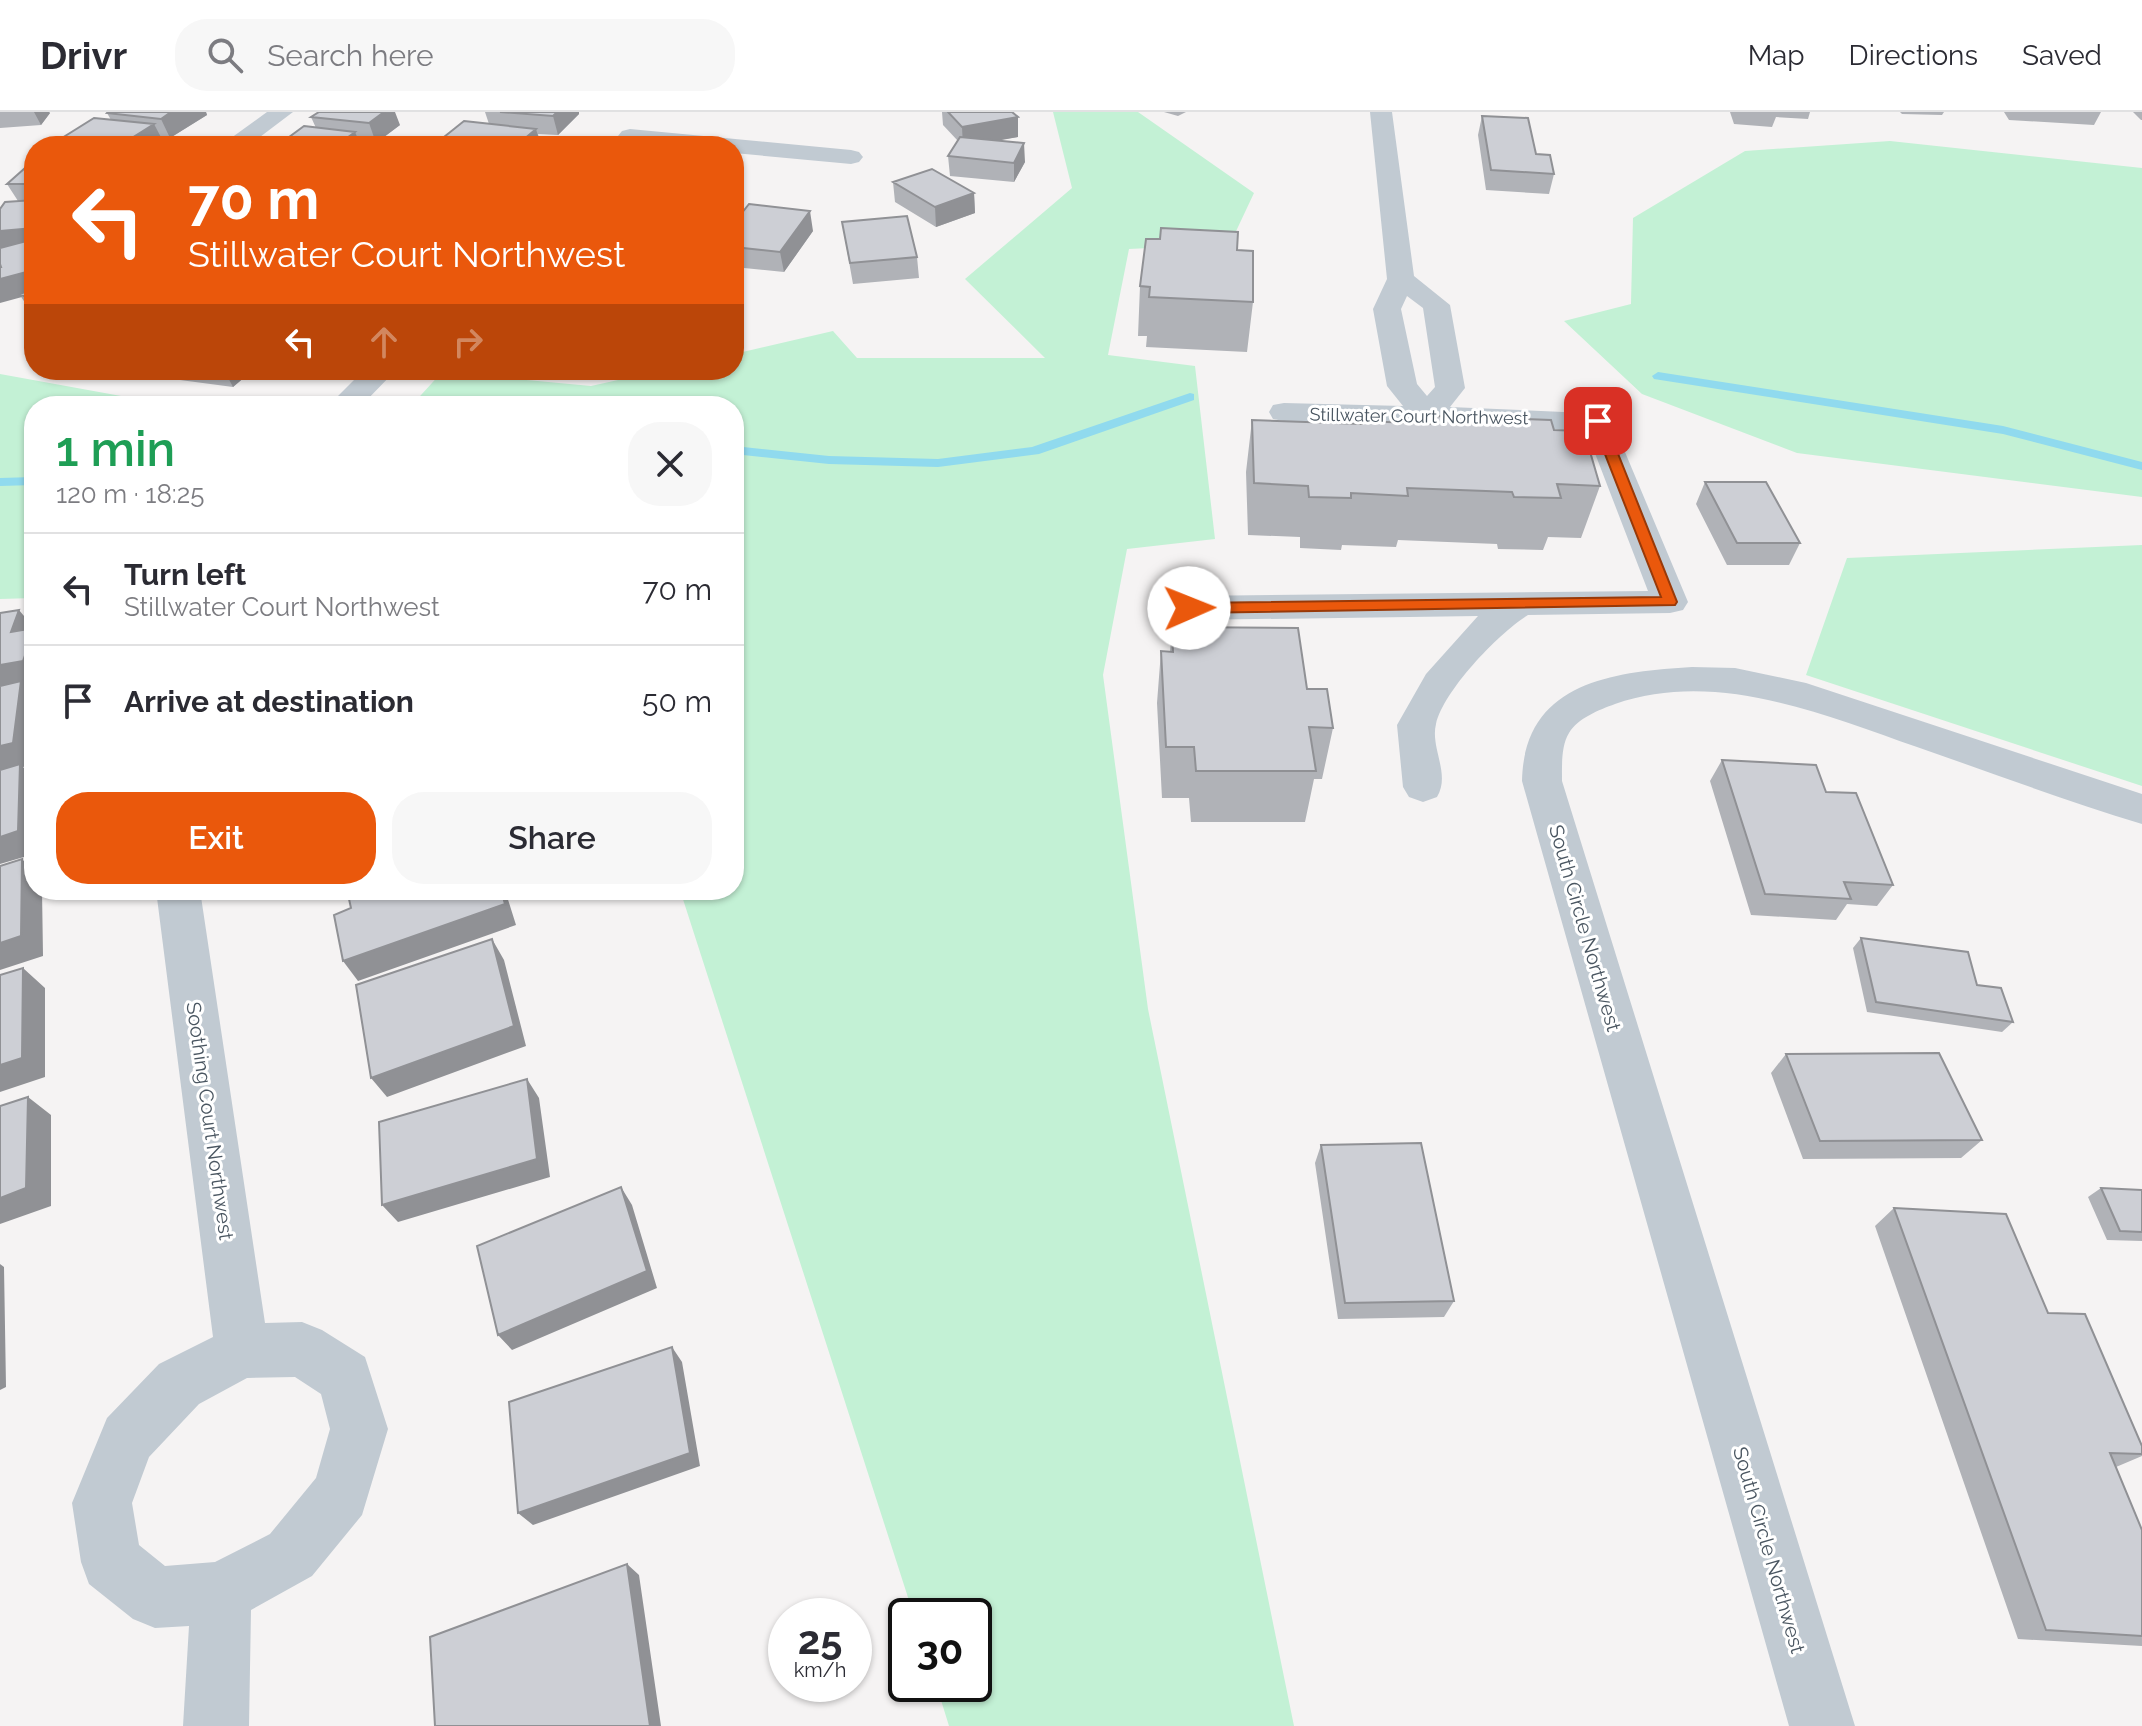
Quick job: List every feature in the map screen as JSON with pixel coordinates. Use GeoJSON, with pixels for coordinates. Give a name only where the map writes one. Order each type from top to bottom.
{"type":"FeatureCollection","features":[{"type":"Feature","properties":{"kind":"street"},"geometry":{"type":"LineString","coordinates":[[247,136],[282,112]]}},
{"type":"Feature","properties":{"kind":"street"},"geometry":{"type":"LineString","coordinates":[[1381,112],[1401,279],[1387,309],[1402,386],[1427,415],[1450,388],[1446,351],[1436,305],[1401,279]]}},
{"type":"Feature","properties":{"kind":"street"},"geometry":{"type":"LineString","coordinates":[[630,136],[654,114]]}},
{"type":"Feature","properties":{"kind":"street"},"geometry":{"type":"LineString","coordinates":[[744,149],[851,157]]}},
{"type":"Feature","properties":{"kind":"street"},"geometry":{"type":"LineString","coordinates":[[354,396],[370,380]]}},
{"type":"Feature","properties":{"kind":"street","name":"Stillwater Court Northwest"},"geometry":{"type":"LineString","coordinates":[[1189,608],[1670,602],[1598,421],[1284,412]]}},
{"type":"Feature","properties":{"kind":"street"},"geometry":{"type":"LineString","coordinates":[[1423,787],[1416,725],[1439,683],[1472,643],[1497,618],[1521,604]]}},
{"type":"Feature","properties":{"kind":"street","name":"South Circle Northwest"},"geometry":{"type":"LineString","coordinates":[[1822,1726],[1542,781],[1542,752],[1556,721],[1583,702],[1630,686],[1683,679],[1734,681],[1829,702],[2142,809]]}},
{"type":"Feature","properties":{"kind":"street","name":"Soothing Court Northwest"},"geometry":{"type":"LineString","coordinates":[[179,900],[242,1351]]}},
{"type":"Feature","properties":{"kind":"street"},"geometry":{"type":"LineString","coordinates":[[302,1349],[345,1377],[359,1429],[341,1494],[291,1555],[221,1593],[155,1597],[111,1562],[102,1503],[127,1438],[179,1384],[242,1351],[302,1349]]}},
{"type":"Feature","properties":{"kind":"street"},"geometry":{"type":"LineString","coordinates":[[216,1726],[221,1593]]}},
{"type":"Feature","properties":{"kind":"green space"},"geometry":{"type":"Polygon","coordinates":[[[1053,112],[1138,112],[1254,193],[1230,244],[1129,249],[1108,355],[1195,366],[1215,539],[1127,549],[1103,675],[1148,1009],[1294,1726],[949,1726],[942,1702],[992,1702],[992,1598],[908,1598],[683,900],[744,900],[744,396],[420,396],[435,380],[527,380],[591,386],[618,380],[744,380],[744,352],[833,331],[857,358],[1045,358],[965,279],[1072,188],[1053,112]]]}},
{"type":"Feature","properties":{"kind":"green space"},"geometry":{"type":"Polygon","coordinates":[[[1890,141],[2142,168],[2142,497],[1797,453],[1642,394],[1564,321],[1631,304],[1633,218],[1745,151],[1890,141]]]}},
{"type":"Feature","properties":{"kind":"green space"},"geometry":{"type":"Polygon","coordinates":[[[0,374],[121,396],[24,396],[24,598],[0,599],[0,374]]]}},
{"type":"Feature","properties":{"kind":"green space"},"geometry":{"type":"Polygon","coordinates":[[[2142,545],[2142,786],[1806,675],[1847,558],[2142,545]]]}},
{"type":"Feature","properties":{"kind":"building"},"geometry":{"type":"Polygon","coordinates":[[[108,112],[171,112],[161,119],[108,112]]]}},
{"type":"Feature","properties":{"kind":"building"},"geometry":{"type":"Polygon","coordinates":[[[319,112],[384,112],[369,123],[311,117],[319,112]]]}},
{"type":"Feature","properties":{"kind":"building"},"geometry":{"type":"Polygon","coordinates":[[[500,112],[557,112],[553,116],[500,112]]]}},
{"type":"Feature","properties":{"kind":"building"},"geometry":{"type":"Polygon","coordinates":[[[948,112],[1012,112],[1018,117],[962,127],[948,112]]]}},
{"type":"Feature","properties":{"kind":"building"},"geometry":{"type":"Polygon","coordinates":[[[1482,116],[1528,118],[1536,154],[1550,155],[1554,174],[1491,170],[1482,116]]]}},
{"type":"Feature","properties":{"kind":"building"},"geometry":{"type":"Polygon","coordinates":[[[94,118],[154,124],[135,136],[65,136],[94,118]]]}},
{"type":"Feature","properties":{"kind":"building"},"geometry":{"type":"Polygon","coordinates":[[[464,121],[536,129],[528,136],[445,136],[464,121]]]}},
{"type":"Feature","properties":{"kind":"building"},"geometry":{"type":"Polygon","coordinates":[[[304,126],[355,132],[350,136],[290,136],[304,126]]]}},
{"type":"Feature","properties":{"kind":"building"},"geometry":{"type":"Polygon","coordinates":[[[960,137],[1024,143],[1014,163],[948,156],[960,137]]]}},
{"type":"Feature","properties":{"kind":"building"},"geometry":{"type":"Polygon","coordinates":[[[24,169],[24,184],[7,184],[24,169]]]}},
{"type":"Feature","properties":{"kind":"building"},"geometry":{"type":"Polygon","coordinates":[[[932,169],[974,193],[935,207],[893,182],[932,169]]]}},
{"type":"Feature","properties":{"kind":"building"},"geometry":{"type":"Polygon","coordinates":[[[24,201],[24,229],[0,231],[0,209],[5,202],[24,201]]]}},
{"type":"Feature","properties":{"kind":"building"},"geometry":{"type":"Polygon","coordinates":[[[749,204],[810,211],[780,252],[744,248],[744,210],[749,204]]]}},
{"type":"Feature","properties":{"kind":"building"},"geometry":{"type":"Polygon","coordinates":[[[907,216],[917,257],[850,263],[842,222],[907,216]]]}},
{"type":"Feature","properties":{"kind":"building"},"geometry":{"type":"Polygon","coordinates":[[[1161,228],[1238,232],[1237,250],[1253,251],[1253,302],[1149,297],[1150,287],[1140,286],[1146,239],[1160,239],[1161,228]]]}},
{"type":"Feature","properties":{"kind":"building"},"geometry":{"type":"Polygon","coordinates":[[[24,242],[24,273],[0,279],[0,248],[24,242]]]}},
{"type":"Feature","properties":{"kind":"building"},"geometry":{"type":"Polygon","coordinates":[[[1435,416],[1551,420],[1554,430],[1584,431],[1600,486],[1557,484],[1561,498],[1514,497],[1512,492],[1407,488],[1408,496],[1351,493],[1351,498],[1309,497],[1308,486],[1254,483],[1252,420],[1437,424],[1435,416]]]}},
{"type":"Feature","properties":{"kind":"building"},"geometry":{"type":"Polygon","coordinates":[[[1705,482],[1766,482],[1800,543],[1737,543],[1705,482]]]}},
{"type":"Feature","properties":{"kind":"building"},"geometry":{"type":"Polygon","coordinates":[[[19,610],[11,632],[24,630],[23,661],[0,665],[0,613],[19,610]]]}},
{"type":"Feature","properties":{"kind":"building"},"geometry":{"type":"Polygon","coordinates":[[[1172,627],[1298,628],[1307,689],[1327,689],[1333,728],[1309,727],[1316,771],[1196,771],[1194,747],[1166,747],[1161,651],[1173,652],[1172,627]]]}},
{"type":"Feature","properties":{"kind":"building"},"geometry":{"type":"Polygon","coordinates":[[[21,681],[13,743],[0,746],[0,686],[21,681]]]}},
{"type":"Feature","properties":{"kind":"building"},"geometry":{"type":"Polygon","coordinates":[[[1722,760],[1816,765],[1826,792],[1856,793],[1893,885],[1844,882],[1851,899],[1765,894],[1722,760]]]}},
{"type":"Feature","properties":{"kind":"building"},"geometry":{"type":"Polygon","coordinates":[[[20,764],[18,831],[0,837],[0,770],[20,764]]]}},
{"type":"Feature","properties":{"kind":"building"},"geometry":{"type":"Polygon","coordinates":[[[22,859],[21,936],[0,943],[0,866],[22,859]]]}},
{"type":"Feature","properties":{"kind":"building"},"geometry":{"type":"Polygon","coordinates":[[[349,900],[504,900],[505,904],[343,961],[334,915],[351,908],[349,900]]]}},
{"type":"Feature","properties":{"kind":"building"},"geometry":{"type":"Polygon","coordinates":[[[1861,938],[1968,952],[1977,985],[2001,988],[2013,1022],[1876,1002],[1861,938]]]}},
{"type":"Feature","properties":{"kind":"building"},"geometry":{"type":"Polygon","coordinates":[[[492,939],[514,1026],[371,1078],[356,985],[492,939]]]}},
{"type":"Feature","properties":{"kind":"building"},"geometry":{"type":"Polygon","coordinates":[[[23,968],[22,1058],[0,1065],[0,975],[23,968]]]}},
{"type":"Feature","properties":{"kind":"building"},"geometry":{"type":"Polygon","coordinates":[[[1939,1053],[1982,1140],[1820,1141],[1786,1054],[1939,1053]]]}},
{"type":"Feature","properties":{"kind":"building"},"geometry":{"type":"Polygon","coordinates":[[[527,1079],[537,1159],[382,1205],[379,1122],[527,1079]]]}},
{"type":"Feature","properties":{"kind":"building"},"geometry":{"type":"Polygon","coordinates":[[[28,1097],[26,1188],[0,1198],[0,1106],[28,1097]]]}},
{"type":"Feature","properties":{"kind":"building"},"geometry":{"type":"Polygon","coordinates":[[[1421,1143],[1454,1301],[1345,1303],[1321,1145],[1421,1143]]]}},
{"type":"Feature","properties":{"kind":"building"},"geometry":{"type":"Polygon","coordinates":[[[621,1187],[647,1271],[498,1335],[477,1246],[621,1187]]]}},
{"type":"Feature","properties":{"kind":"building"},"geometry":{"type":"Polygon","coordinates":[[[2101,1188],[2142,1190],[2142,1232],[2120,1231],[2101,1188]]]}},
{"type":"Feature","properties":{"kind":"building"},"geometry":{"type":"Polygon","coordinates":[[[1894,1208],[2006,1214],[2048,1313],[2085,1314],[2142,1446],[2142,1454],[2110,1453],[2142,1530],[2142,1636],[2046,1630],[1894,1208]]]}},
{"type":"Feature","properties":{"kind":"building"},"geometry":{"type":"Polygon","coordinates":[[[672,1347],[690,1453],[518,1513],[509,1402],[672,1347]]]}},
{"type":"Feature","properties":{"kind":"building"},"geometry":{"type":"Polygon","coordinates":[[[627,1564],[650,1726],[435,1726],[430,1637],[627,1564]]]}},
{"type":"Feature","properties":{"kind":"waterway"},"geometry":{"type":"LineString","coordinates":[[1658,376],[2003,430],[2142,466]]}},
{"type":"Feature","properties":{"kind":"waterway"},"geometry":{"type":"LineString","coordinates":[[744,451],[829,460],[938,463],[1034,451],[1190,397]]}},
{"type":"Feature","properties":{"kind":"waterway"},"geometry":{"type":"LineString","coordinates":[[0,482],[24,481]]}},
{"type":"Feature","properties":{"kind":"route"},"geometry":{"type":"LineString","coordinates":[[1189,608],[1670,602],[1598,421]]}}]}
